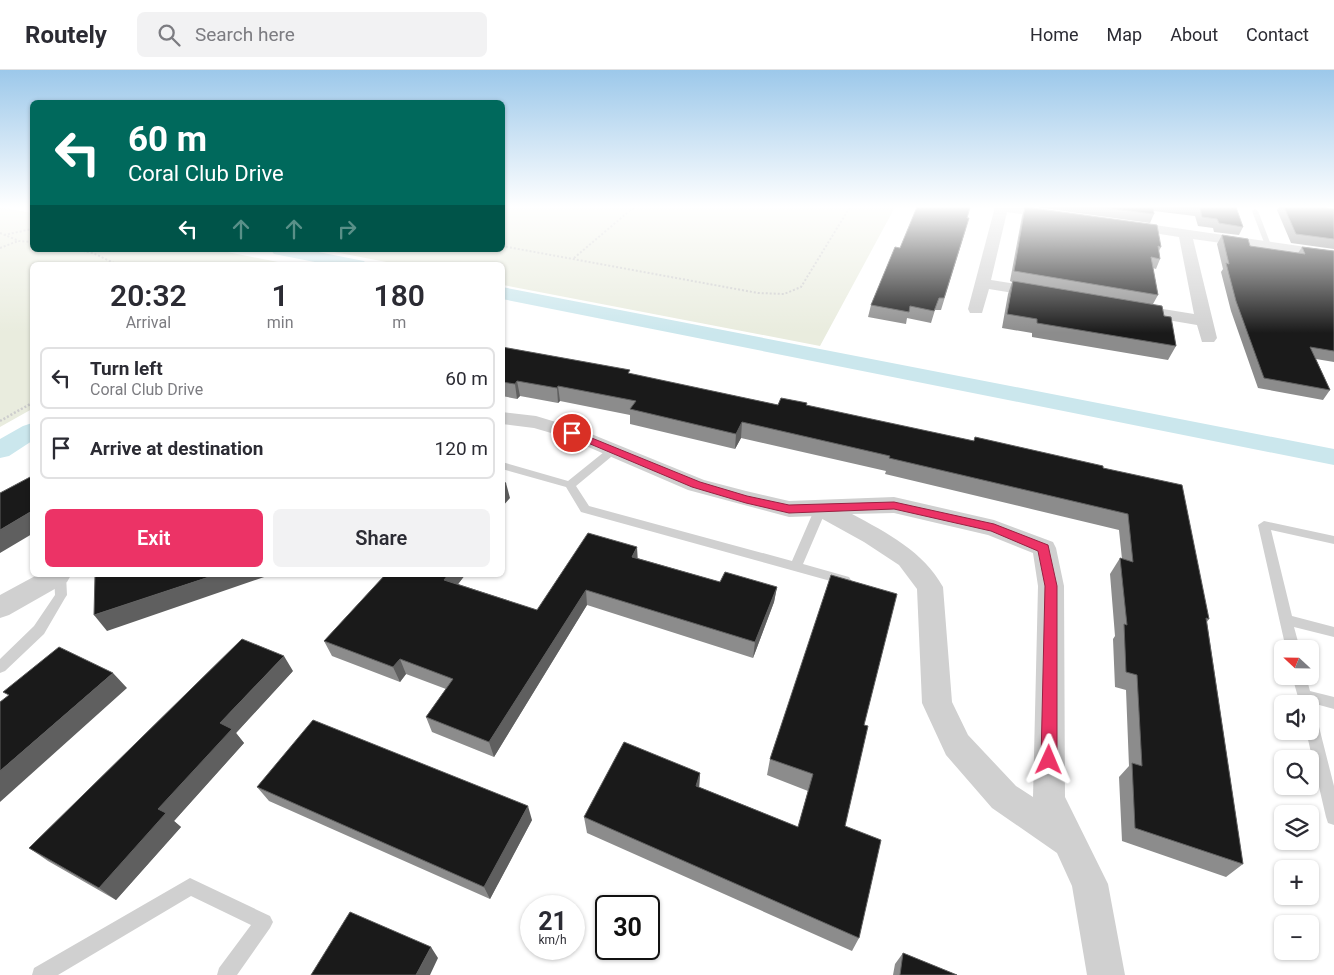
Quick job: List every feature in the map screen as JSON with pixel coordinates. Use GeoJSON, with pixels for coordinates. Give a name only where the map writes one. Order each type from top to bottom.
{"type":"FeatureCollection","features":[{"type":"Feature","properties":{"kind":"street"},"geometry":{"type":"LineString","coordinates":[[976,309],[991,249]]}},
{"type":"Feature","properties":{"kind":"street"},"geometry":{"type":"LineString","coordinates":[[1188,249],[1208,338]]}},
{"type":"Feature","properties":{"kind":"street"},"geometry":{"type":"LineString","coordinates":[[1296,249],[1334,255]]}},
{"type":"Feature","properties":{"kind":"street"},"geometry":{"type":"LineString","coordinates":[[983,283],[1060,296]]}},
{"type":"Feature","properties":{"kind":"street"},"geometry":{"type":"LineString","coordinates":[[1117,306],[1204,321]]}},
{"type":"Feature","properties":{"kind":"street"},"geometry":{"type":"LineString","coordinates":[[505,418],[536,422],[572,433],[696,484],[746,499],[789,509],[894,505],[994,528],[1044,548],[1051,586],[1049,799],[1090,884],[1106,975]]}},
{"type":"Feature","properties":{"kind":"street"},"geometry":{"type":"LineString","coordinates":[[821,508],[872,536],[908,559],[930,586],[938,704],[957,745],[1004,796],[1069,841]]}},
{"type":"Feature","properties":{"kind":"street"},"geometry":{"type":"LineString","coordinates":[[0,608],[55,577]]}},
{"type":"Feature","properties":{"kind":"lane"},"geometry":{"type":"LineString","coordinates":[[570,485],[613,450]]}},
{"type":"Feature","properties":{"kind":"lane"},"geometry":{"type":"LineString","coordinates":[[505,466],[570,485],[585,509],[856,583]]}},
{"type":"Feature","properties":{"kind":"lane"},"geometry":{"type":"LineString","coordinates":[[796,567],[821,508]]}},
{"type":"Feature","properties":{"kind":"lane"},"geometry":{"type":"LineString","coordinates":[[1291,640],[1264,525],[1334,540]]}},
{"type":"Feature","properties":{"kind":"lane"},"geometry":{"type":"LineString","coordinates":[[0,667],[39,630],[61,595],[59,577]]}},
{"type":"Feature","properties":{"kind":"lane"},"geometry":{"type":"LineString","coordinates":[[1286,620],[1334,632]]}},
{"type":"Feature","properties":{"kind":"lane"},"geometry":{"type":"LineString","coordinates":[[1319,701],[1334,703]]}},
{"type":"Feature","properties":{"kind":"lane"},"geometry":{"type":"LineString","coordinates":[[1315,740],[1334,817]]}},
{"type":"Feature","properties":{"kind":"lane"},"geometry":{"type":"LineString","coordinates":[[41,975],[190,887],[264,922],[226,975]]}},
{"type":"Feature","properties":{"kind":"path"},"geometry":{"type":"LineString","coordinates":[[520,249],[758,292],[784,294],[801,287],[824,249]]}},
{"type":"Feature","properties":{"kind":"path"},"geometry":{"type":"LineString","coordinates":[[574,259],[585,249]]}},
{"type":"Feature","properties":{"kind":"path"},"geometry":{"type":"LineString","coordinates":[[88,252],[112,262]]}},
{"type":"Feature","properties":{"kind":"path"},"geometry":{"type":"LineString","coordinates":[[0,421],[30,404]]}},
{"type":"Feature","properties":{"kind":"shaded area"},"geometry":{"type":"Polygon","coordinates":[[[0,249],[30,249],[30,252],[227,252],[278,262],[30,262],[30,410],[0,427],[0,249]]]}},
{"type":"Feature","properties":{"kind":"shaded area"},"geometry":{"type":"Polygon","coordinates":[[[505,249],[872,249],[820,346],[505,285],[505,262],[386,262],[334,252],[505,252],[505,249]]]}},
{"type":"Feature","properties":{"kind":"building"},"geometry":{"type":"Polygon","coordinates":[[[894,249],[959,249],[944,298],[939,298],[934,311],[910,306],[909,312],[871,305],[894,249]]]}},
{"type":"Feature","properties":{"kind":"building"},"geometry":{"type":"Polygon","coordinates":[[[1018,249],[1158,249],[1160,259],[1151,257],[1158,295],[1014,271],[1018,249]]]}},
{"type":"Feature","properties":{"kind":"building"},"geometry":{"type":"Polygon","coordinates":[[[1225,249],[1272,249],[1305,254],[1303,249],[1334,251],[1334,351],[1310,347],[1330,390],[1264,378],[1236,301],[1226,263],[1229,264],[1225,249]]]}},
{"type":"Feature","properties":{"kind":"building"},"geometry":{"type":"Polygon","coordinates":[[[1013,281],[1162,306],[1164,316],[1171,317],[1176,346],[1037,323],[1037,319],[1007,314],[1013,281]]]}},
{"type":"Feature","properties":{"kind":"building"},"geometry":{"type":"Polygon","coordinates":[[[505,348],[630,370],[628,373],[778,405],[781,398],[974,441],[975,437],[1182,485],[1209,619],[1206,618],[1243,864],[1135,828],[1132,763],[1142,766],[1137,675],[1126,672],[1124,624],[1127,625],[1120,558],[1133,562],[1128,514],[742,422],[736,434],[630,409],[636,401],[558,386],[557,388],[517,381],[515,384],[505,382],[505,348]]]}},
{"type":"Feature","properties":{"kind":"building"},"geometry":{"type":"Polygon","coordinates":[[[30,477],[30,512],[0,530],[0,493],[30,477]]]}},
{"type":"Feature","properties":{"kind":"building"},"geometry":{"type":"Polygon","coordinates":[[[588,533],[637,547],[632,557],[720,582],[725,572],[777,587],[755,642],[586,590],[489,742],[426,717],[453,679],[400,659],[393,667],[324,641],[383,577],[446,577],[444,580],[537,610],[588,533]]]}},
{"type":"Feature","properties":{"kind":"building"},"geometry":{"type":"Polygon","coordinates":[[[831,575],[897,594],[864,725],[868,726],[845,826],[881,840],[859,938],[584,817],[624,742],[700,773],[696,786],[798,827],[813,774],[770,759],[831,575]]]}},
{"type":"Feature","properties":{"kind":"building"},"geometry":{"type":"Polygon","coordinates":[[[95,577],[209,577],[94,615],[95,577]]]}},
{"type":"Feature","properties":{"kind":"building"},"geometry":{"type":"Polygon","coordinates":[[[242,639],[284,656],[220,723],[232,729],[158,809],[166,813],[99,888],[29,848],[242,639]]]}},
{"type":"Feature","properties":{"kind":"building"},"geometry":{"type":"Polygon","coordinates":[[[59,647],[113,673],[0,771],[0,702],[9,695],[3,692],[59,647]]]}},
{"type":"Feature","properties":{"kind":"building"},"geometry":{"type":"Polygon","coordinates":[[[313,720],[528,806],[484,887],[257,787],[313,720]]]}},
{"type":"Feature","properties":{"kind":"building"},"geometry":{"type":"Polygon","coordinates":[[[350,912],[431,947],[416,975],[311,975],[350,912]]]}},
{"type":"Feature","properties":{"kind":"building"},"geometry":{"type":"Polygon","coordinates":[[[903,953],[957,975],[900,975],[903,953]]]}},
{"type":"Feature","properties":{"kind":"waterway"},"geometry":{"type":"LineString","coordinates":[[290,252],[342,262]]}},
{"type":"Feature","properties":{"kind":"waterway"},"geometry":{"type":"LineString","coordinates":[[505,294],[1334,457]]}},
{"type":"Feature","properties":{"kind":"waterway"},"geometry":{"type":"LineString","coordinates":[[0,450],[30,432]]}},
{"type":"Feature","properties":{"kind":"route"},"geometry":{"type":"LineString","coordinates":[[572,433],[653,468],[696,484],[746,499],[789,509],[894,505],[994,528],[1044,548],[1051,586],[1049,760]]}}]}
